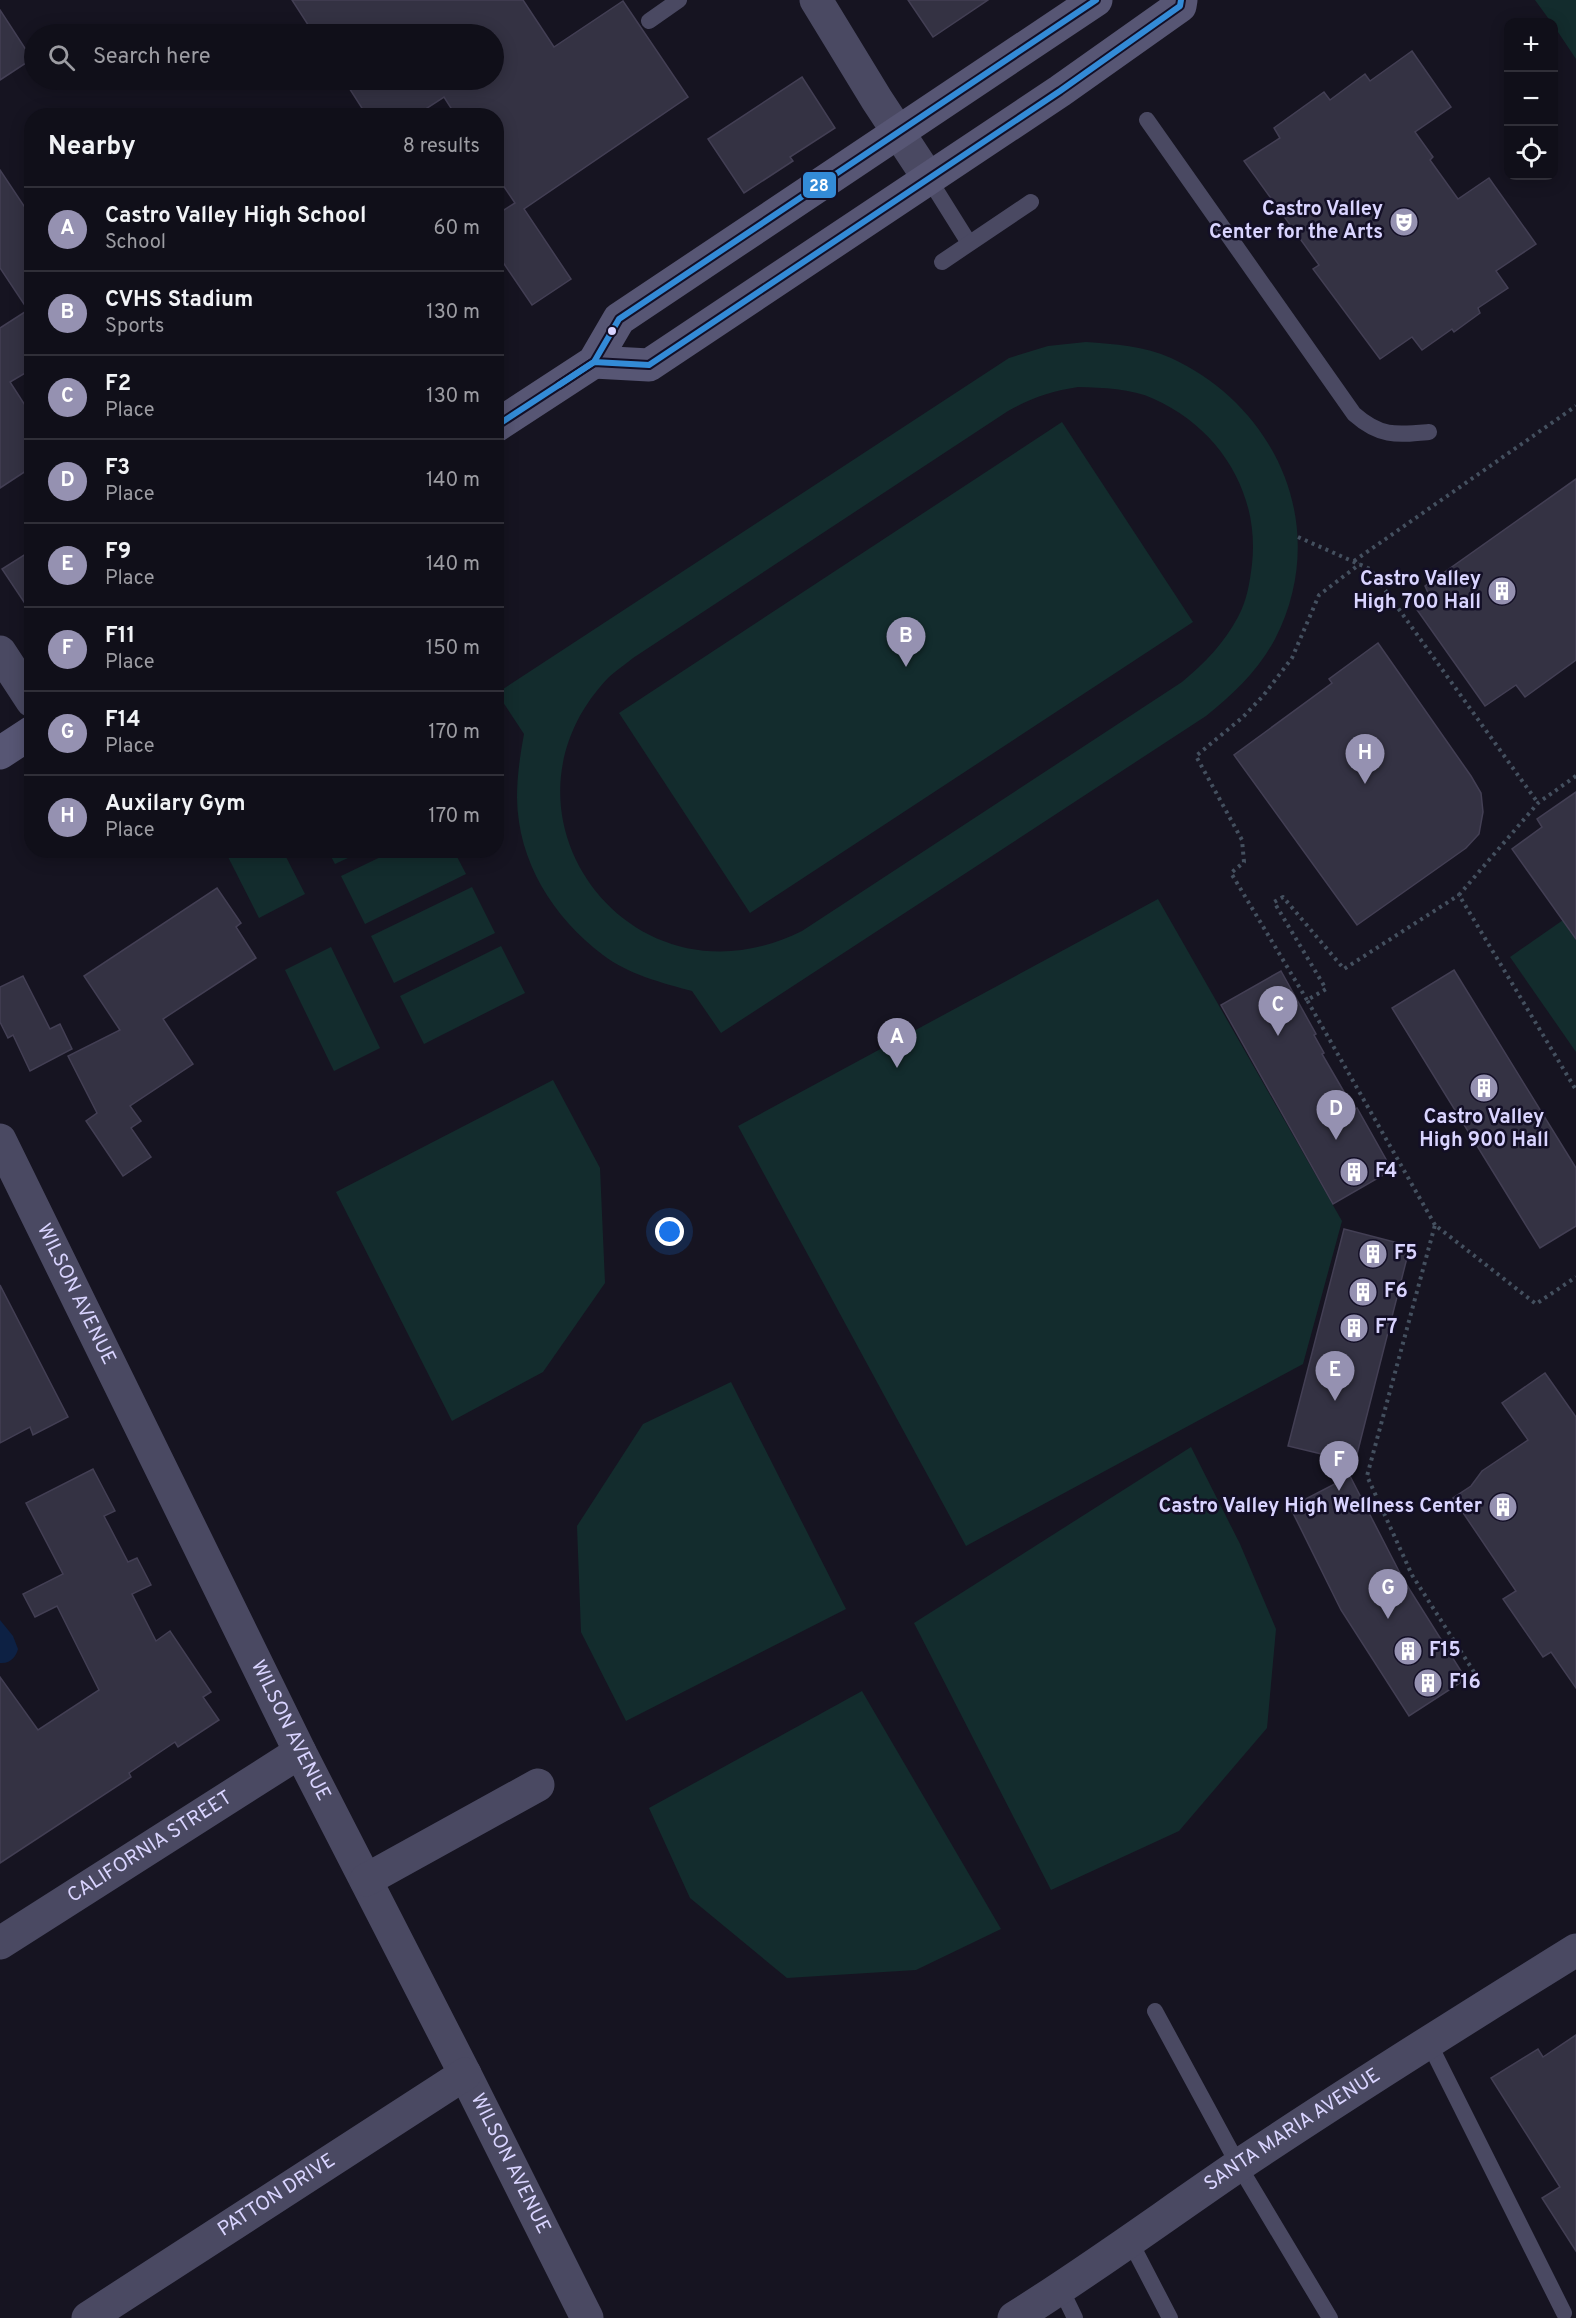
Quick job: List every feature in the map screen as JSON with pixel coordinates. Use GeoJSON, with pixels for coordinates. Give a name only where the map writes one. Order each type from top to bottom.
{"type":"FeatureCollection","features":[{"type":"Feature","properties":{"kind":"main road"},"geometry":{"type":"LineString","coordinates":[[504,421],[594,362],[619,319],[1096,0]]}},
{"type":"Feature","properties":{"kind":"main road"},"geometry":{"type":"LineString","coordinates":[[594,362],[649,365],[1060,91],[1180,6],[1181,0]]}},
{"type":"Feature","properties":{"kind":"main road"},"geometry":{"type":"LineString","coordinates":[[0,753],[24,737]]}},
{"type":"Feature","properties":{"kind":"street"},"geometry":{"type":"LineString","coordinates":[[816,0],[929,179]]}},
{"type":"Feature","properties":{"kind":"street"},"geometry":{"type":"LineString","coordinates":[[0,652],[24,689]]}},
{"type":"Feature","properties":{"kind":"street","name":"WILSON AVENUE"},"geometry":{"type":"LineString","coordinates":[[0,1140],[300,1752],[465,2073],[587,2318]]}},
{"type":"Feature","properties":{"kind":"street","name":"CALIFORNIA STREET"},"geometry":{"type":"LineString","coordinates":[[0,1943],[300,1752]]}},
{"type":"Feature","properties":{"kind":"street"},"geometry":{"type":"LineString","coordinates":[[366,1880],[538,1785]]}},
{"type":"Feature","properties":{"kind":"street","name":"SANTA MARIA AVENUE"},"geometry":{"type":"LineString","coordinates":[[1014,2318],[1061,2289],[1239,2166],[1428,2042],[1576,1950]]}},
{"type":"Feature","properties":{"kind":"street","name":"PATTON DRIVE"},"geometry":{"type":"LineString","coordinates":[[88,2318],[465,2073]]}},
{"type":"Feature","properties":{"kind":"lane"},"geometry":{"type":"LineString","coordinates":[[648,21],[679,0]]}},
{"type":"Feature","properties":{"kind":"lane"},"geometry":{"type":"LineString","coordinates":[[1147,120],[1354,414],[1367,426],[1381,433],[1400,435],[1429,432]]}},
{"type":"Feature","properties":{"kind":"lane"},"geometry":{"type":"LineString","coordinates":[[929,179],[969,243]]}},
{"type":"Feature","properties":{"kind":"lane"},"geometry":{"type":"LineString","coordinates":[[942,262],[1031,202]]}},
{"type":"Feature","properties":{"kind":"lane"},"geometry":{"type":"LineString","coordinates":[[1155,2011],[1239,2166],[1330,2318]]}},
{"type":"Feature","properties":{"kind":"lane"},"geometry":{"type":"LineString","coordinates":[[1428,2042],[1564,2313]]}},
{"type":"Feature","properties":{"kind":"lane"},"geometry":{"type":"LineString","coordinates":[[1130,2241],[1170,2318]]}},
{"type":"Feature","properties":{"kind":"lane"},"geometry":{"type":"LineString","coordinates":[[1061,2289],[1075,2318]]}},
{"type":"Feature","properties":{"kind":"path"},"geometry":{"type":"LineString","coordinates":[[1353,561],[1576,406]]}},
{"type":"Feature","properties":{"kind":"path"},"geometry":{"type":"LineString","coordinates":[[1298,537],[1370,569],[1538,804]]}},
{"type":"Feature","properties":{"kind":"path"},"geometry":{"type":"LineString","coordinates":[[1360,564],[1319,595],[1292,658],[1263,696],[1243,717],[1196,756],[1242,840],[1244,862],[1231,873],[1307,1000],[1435,1225],[1536,1304],[1576,1277]]}},
{"type":"Feature","properties":{"kind":"path"},"geometry":{"type":"LineString","coordinates":[[1307,1000],[1326,989],[1274,902],[1283,897],[1344,969],[1458,895],[1538,804],[1576,777]]}},
{"type":"Feature","properties":{"kind":"path"},"geometry":{"type":"LineString","coordinates":[[1458,895],[1576,1090]]}},
{"type":"Feature","properties":{"kind":"path"},"geometry":{"type":"LineString","coordinates":[[1435,1225],[1367,1476],[1412,1575],[1474,1672]]}},
{"type":"Feature","properties":{"kind":"green space"},"geometry":{"type":"Polygon","coordinates":[[[1535,0],[1576,0],[1576,59],[1558,32],[1558,18],[1548,18],[1535,0]]]}},
{"type":"Feature","properties":{"kind":"green space"},"geometry":{"type":"Polygon","coordinates":[[[1086,342],[1140,348],[1171,358],[1209,380],[1241,408],[1266,440],[1284,476],[1295,515],[1298,556],[1291,598],[1275,639],[1261,661],[1244,681],[1206,716],[721,1033],[692,991],[646,977],[613,962],[585,940],[554,906],[531,866],[524,844],[517,798],[524,734],[504,704],[504,688],[1009,358],[1048,346],[1086,342]],[[1078,387],[1050,393],[1008,411],[633,658],[608,678],[573,731],[560,787],[568,840],[593,887],[632,924],[682,947],[739,950],[802,931],[1182,682],[1198,667],[1227,635],[1244,604],[1252,564],[1253,538],[1249,512],[1242,488],[1230,466],[1216,445],[1198,427],[1154,399],[1117,389],[1078,387]]]}},
{"type":"Feature","properties":{"kind":"green space"},"geometry":{"type":"Polygon","coordinates":[[[1062,422],[1193,622],[750,913],[619,713],[1062,422]]]}},
{"type":"Feature","properties":{"kind":"green space"},"geometry":{"type":"Polygon","coordinates":[[[229,858],[287,858],[305,894],[259,918],[229,858]]]}},
{"type":"Feature","properties":{"kind":"green space"},"geometry":{"type":"Polygon","coordinates":[[[332,858],[348,858],[335,864],[332,858]]]}},
{"type":"Feature","properties":{"kind":"green space"},"geometry":{"type":"Polygon","coordinates":[[[378,858],[458,858],[466,874],[365,924],[341,876],[378,858]]]}},
{"type":"Feature","properties":{"kind":"green space"},"geometry":{"type":"Polygon","coordinates":[[[472,887],[495,933],[394,983],[371,936],[472,887]]]}},
{"type":"Feature","properties":{"kind":"green space"},"geometry":{"type":"Polygon","coordinates":[[[1158,899],[1342,1221],[1303,1364],[966,1546],[738,1126],[1158,899]]]}},
{"type":"Feature","properties":{"kind":"green space"},"geometry":{"type":"Polygon","coordinates":[[[1576,911],[1576,1052],[1510,957],[1576,911]]]}},
{"type":"Feature","properties":{"kind":"green space"},"geometry":{"type":"Polygon","coordinates":[[[501,946],[525,993],[424,1044],[400,996],[501,946]]]}},
{"type":"Feature","properties":{"kind":"green space"},"geometry":{"type":"Polygon","coordinates":[[[331,947],[380,1048],[334,1071],[285,970],[331,947]]]}},
{"type":"Feature","properties":{"kind":"green space"},"geometry":{"type":"Polygon","coordinates":[[[553,1080],[600,1168],[605,1283],[543,1372],[452,1421],[336,1192],[553,1080]]]}},
{"type":"Feature","properties":{"kind":"green space"},"geometry":{"type":"Polygon","coordinates":[[[731,1382],[846,1609],[626,1721],[581,1632],[577,1526],[643,1424],[731,1382]]]}},
{"type":"Feature","properties":{"kind":"green space"},"geometry":{"type":"Polygon","coordinates":[[[1191,1447],[1240,1544],[1276,1629],[1267,1728],[1179,1831],[1051,1890],[914,1623],[1191,1447]]]}},
{"type":"Feature","properties":{"kind":"green space"},"geometry":{"type":"Polygon","coordinates":[[[862,1691],[1001,1929],[916,1970],[787,1978],[690,1898],[649,1808],[862,1691]]]}},
{"type":"Feature","properties":{"kind":"water"},"geometry":{"type":"Polygon","coordinates":[[[0,1620],[13,1636],[18,1649],[12,1659],[4,1663],[0,1663],[0,1620]]]}},
{"type":"Feature","properties":{"kind":"building"},"geometry":{"type":"Polygon","coordinates":[[[292,0],[523,0],[554,47],[623,1],[688,97],[524,209],[571,279],[532,305],[504,264],[504,210],[515,203],[504,187],[504,108],[451,108],[444,97],[427,108],[362,108],[350,90],[504,90],[504,24],[308,24],[292,0]]]}},
{"type":"Feature","properties":{"kind":"building"},"geometry":{"type":"Polygon","coordinates":[[[908,0],[988,0],[933,37],[908,0]]]}},
{"type":"Feature","properties":{"kind":"building"},"geometry":{"type":"Polygon","coordinates":[[[0,10],[24,47],[24,64],[0,80],[0,10]]]}},
{"type":"Feature","properties":{"kind":"building","name":"Castro Valley Center for the Arts"},"geometry":{"type":"Polygon","coordinates":[[[1412,51],[1451,107],[1415,132],[1433,157],[1430,160],[1458,199],[1489,178],[1536,244],[1496,271],[1508,288],[1478,308],[1480,313],[1454,332],[1452,329],[1422,350],[1412,337],[1380,359],[1313,269],[1319,265],[1244,161],[1280,138],[1274,128],[1324,92],[1330,100],[1365,74],[1370,81],[1412,51]]]}},
{"type":"Feature","properties":{"kind":"building"},"geometry":{"type":"Polygon","coordinates":[[[802,77],[835,128],[790,157],[793,161],[744,193],[708,139],[802,77]]]}},
{"type":"Feature","properties":{"kind":"building"},"geometry":{"type":"Polygon","coordinates":[[[0,170],[24,206],[24,304],[0,268],[0,170]]]}},
{"type":"Feature","properties":{"kind":"building"},"geometry":{"type":"Polygon","coordinates":[[[24,313],[24,374],[10,382],[24,404],[24,472],[0,488],[0,328],[24,313]]]}},
{"type":"Feature","properties":{"kind":"building","name":"Castro Valley High 700 Hall"},"geometry":{"type":"Polygon","coordinates":[[[1576,479],[1576,660],[1525,697],[1516,685],[1485,706],[1415,607],[1430,597],[1425,586],[1576,479]]]}},
{"type":"Feature","properties":{"kind":"building"},"geometry":{"type":"Polygon","coordinates":[[[24,555],[24,602],[2,569],[24,555]]]}},
{"type":"Feature","properties":{"kind":"building"},"geometry":{"type":"Polygon","coordinates":[[[1378,643],[1471,776],[1481,793],[1483,812],[1479,834],[1466,848],[1357,925],[1234,755],[1332,683],[1329,679],[1378,643]]]}},
{"type":"Feature","properties":{"kind":"building"},"geometry":{"type":"Polygon","coordinates":[[[1576,792],[1576,939],[1512,849],[1542,827],[1537,819],[1576,792]]]}},
{"type":"Feature","properties":{"kind":"building"},"geometry":{"type":"Polygon","coordinates":[[[217,888],[241,923],[236,927],[256,958],[163,1019],[193,1064],[130,1106],[141,1121],[131,1128],[151,1157],[123,1176],[86,1121],[97,1113],[68,1056],[120,1030],[84,976],[217,888]]]}},
{"type":"Feature","properties":{"kind":"building","name":"Castro Valley High 900 Hall"},"geometry":{"type":"Polygon","coordinates":[[[1454,970],[1576,1168],[1576,1226],[1540,1248],[1392,1008],[1454,970]]]}},
{"type":"Feature","properties":{"kind":"building"},"geometry":{"type":"Polygon","coordinates":[[[1281,971],[1316,1034],[1314,1035],[1324,1053],[1322,1054],[1354,1109],[1357,1108],[1392,1170],[1333,1204],[1221,1005],[1281,971]]]}},
{"type":"Feature","properties":{"kind":"building"},"geometry":{"type":"Polygon","coordinates":[[[23,976],[50,1029],[60,1024],[72,1049],[30,1071],[13,1035],[8,1038],[0,1022],[0,987],[23,976]]]}},
{"type":"Feature","properties":{"kind":"building"},"geometry":{"type":"Polygon","coordinates":[[[1344,1229],[1410,1246],[1355,1462],[1288,1446],[1344,1229]]]}},
{"type":"Feature","properties":{"kind":"building"},"geometry":{"type":"Polygon","coordinates":[[[0,1285],[68,1417],[33,1435],[30,1427],[0,1443],[0,1285]]]}},
{"type":"Feature","properties":{"kind":"building"},"geometry":{"type":"Polygon","coordinates":[[[1545,1373],[1576,1417],[1576,1688],[1551,1652],[1543,1657],[1503,1599],[1516,1591],[1453,1498],[1471,1486],[1482,1471],[1528,1440],[1502,1403],[1545,1373]]]}},
{"type":"Feature","properties":{"kind":"building"},"geometry":{"type":"Polygon","coordinates":[[[93,1469],[115,1511],[104,1516],[128,1562],[137,1558],[151,1585],[132,1594],[156,1641],[170,1631],[211,1692],[203,1697],[219,1720],[178,1747],[175,1742],[129,1773],[131,1777],[0,1863],[0,1677],[38,1730],[99,1690],[57,1606],[35,1617],[23,1594],[63,1574],[26,1503],[93,1469]]]}},
{"type":"Feature","properties":{"kind":"building"},"geometry":{"type":"Polygon","coordinates":[[[1350,1476],[1403,1579],[1466,1679],[1409,1716],[1341,1610],[1290,1507],[1350,1476]]]}},
{"type":"Feature","properties":{"kind":"building"},"geometry":{"type":"Polygon","coordinates":[[[1576,2035],[1576,2251],[1542,2198],[1560,2187],[1491,2078],[1538,2049],[1543,2057],[1576,2035]]]}},
{"type":"Feature","properties":{"kind":"transit line","name":"28"},"geometry":{"type":"LineString","coordinates":[[559,385],[594,362],[619,319],[1096,0]]}},
{"type":"Feature","properties":{"kind":"transit line","name":"28"},"geometry":{"type":"LineString","coordinates":[[504,421],[594,362],[649,365],[1060,91],[1180,6],[1181,0]]}},
{"type":"Feature","properties":{"kind":"place","name":"Castro Valley Center for the Arts"},"geometry":{"type":"Point","coordinates":[1404,222]}},
{"type":"Feature","properties":{"kind":"place","name":"Castro Valley High 700 Hall"},"geometry":{"type":"Point","coordinates":[1502,591]}},
{"type":"Feature","properties":{"kind":"place","name":"CVHS Stadium"},"geometry":{"type":"Point","coordinates":[906,667]}},
{"type":"Feature","properties":{"kind":"place","name":"Auxilary Gym"},"geometry":{"type":"Point","coordinates":[1365,784]}},
{"type":"Feature","properties":{"kind":"place","name":"F2"},"geometry":{"type":"Point","coordinates":[1278,1036]}},
{"type":"Feature","properties":{"kind":"place","name":"Castro Valley High School"},"geometry":{"type":"Point","coordinates":[897,1068]}},
{"type":"Feature","properties":{"kind":"place","name":"Castro Valley High 900 Hall"},"geometry":{"type":"Point","coordinates":[1484,1088]}},
{"type":"Feature","properties":{"kind":"place","name":"F3"},"geometry":{"type":"Point","coordinates":[1336,1140]}},
{"type":"Feature","properties":{"kind":"place","name":"F4"},"geometry":{"type":"Point","coordinates":[1354,1172]}},
{"type":"Feature","properties":{"kind":"place","name":"F5"},"geometry":{"type":"Point","coordinates":[1373,1254]}},
{"type":"Feature","properties":{"kind":"place","name":"F6"},"geometry":{"type":"Point","coordinates":[1363,1292]}},
{"type":"Feature","properties":{"kind":"place","name":"F7"},"geometry":{"type":"Point","coordinates":[1354,1328]}},
{"type":"Feature","properties":{"kind":"place","name":"F9"},"geometry":{"type":"Point","coordinates":[1335,1401]}},
{"type":"Feature","properties":{"kind":"place","name":"F11"},"geometry":{"type":"Point","coordinates":[1339,1491]}},
{"type":"Feature","properties":{"kind":"place","name":"Castro Valley High Wellness Center"},"geometry":{"type":"Point","coordinates":[1503,1507]}},
{"type":"Feature","properties":{"kind":"place","name":"F14"},"geometry":{"type":"Point","coordinates":[1388,1619]}},
{"type":"Feature","properties":{"kind":"place","name":"F15"},"geometry":{"type":"Point","coordinates":[1408,1651]}},
{"type":"Feature","properties":{"kind":"place","name":"F16"},"geometry":{"type":"Point","coordinates":[1428,1683]}}]}
